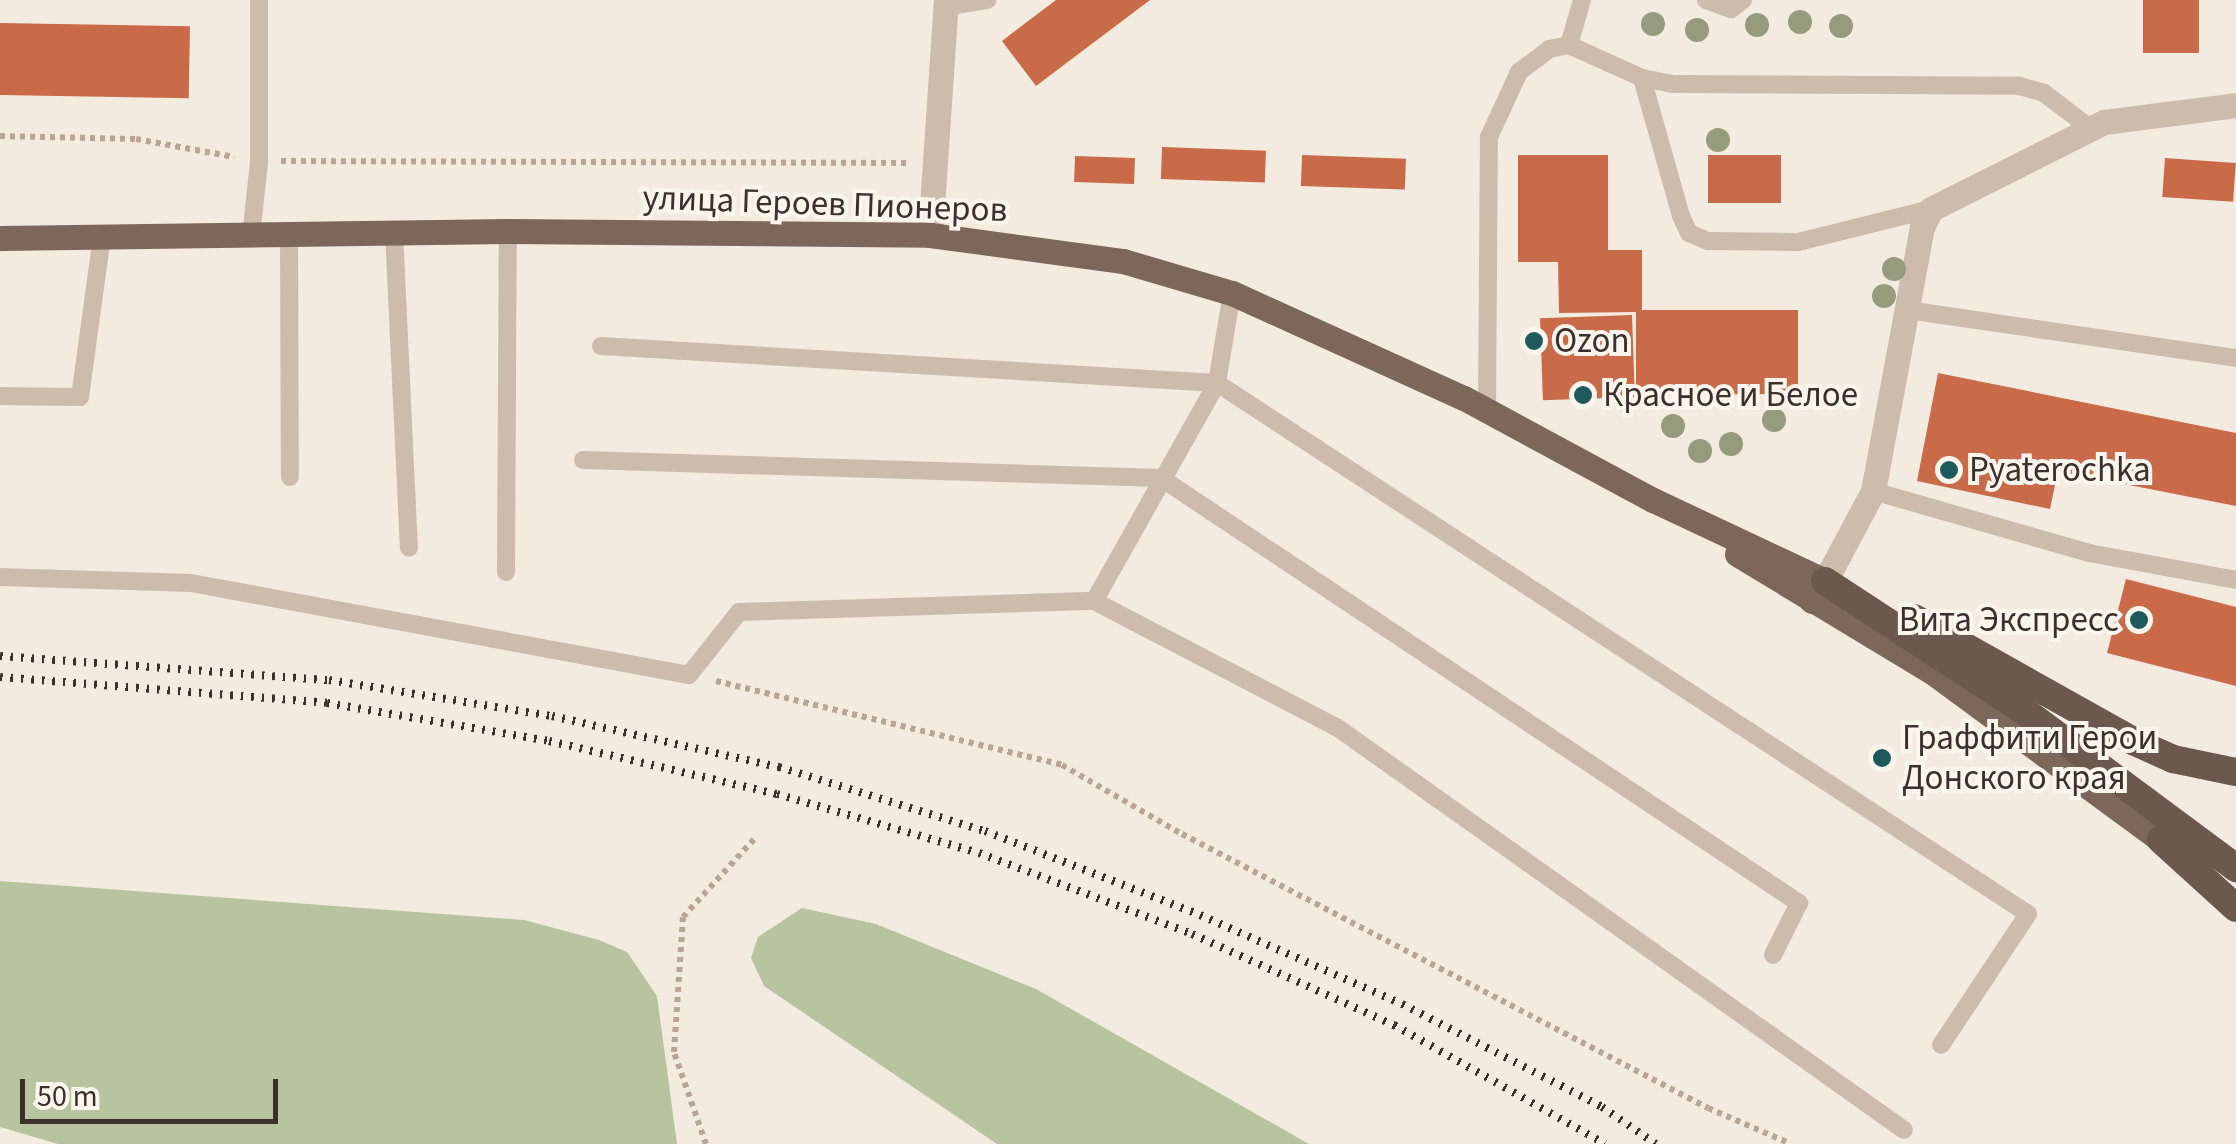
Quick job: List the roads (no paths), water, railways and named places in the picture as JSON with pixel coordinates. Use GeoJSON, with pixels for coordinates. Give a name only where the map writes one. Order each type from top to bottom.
{"type":"FeatureCollection","features":[{"type":"Feature","properties":{"kind":"highway"},"geometry":{"type":"LineString","coordinates":[[1819,591],[1959,641],[2135,742],[2173,759],[2236,772]]}},
{"type":"Feature","properties":{"kind":"highway"},"geometry":{"type":"LineString","coordinates":[[1819,591],[2030,715],[2236,868]]}},
{"type":"Feature","properties":{"kind":"highway"},"geometry":{"type":"LineString","coordinates":[[2162,840],[2236,891]]}},
{"type":"Feature","properties":{"kind":"highway"},"geometry":{"type":"LineString","coordinates":[[2162,840],[2236,908]]}},
{"type":"Feature","properties":{"kind":"main road","name":"улица Героев Пионеров"},"geometry":{"type":"LineString","coordinates":[[0,238],[508,231],[930,235],[1069,251],[1232,293],[1486,410],[1819,591],[2162,840]]}},
{"type":"Feature","properties":{"kind":"street"},"geometry":{"type":"LineString","coordinates":[[930,235],[946,3]]}},
{"type":"Feature","properties":{"kind":"street"},"geometry":{"type":"LineString","coordinates":[[1819,591],[1873,491],[1907,310],[1932,209],[2090,128],[2142,113],[2236,105]]}},
{"type":"Feature","properties":{"kind":"lane"},"geometry":{"type":"LineString","coordinates":[[251,236],[259,162],[259,0]]}},
{"type":"Feature","properties":{"kind":"lane"},"geometry":{"type":"LineString","coordinates":[[946,3],[987,0]]}},
{"type":"Feature","properties":{"kind":"lane"},"geometry":{"type":"LineString","coordinates":[[1569,44],[1582,0]]}},
{"type":"Feature","properties":{"kind":"lane"},"geometry":{"type":"LineString","coordinates":[[1706,0],[1731,9],[1743,0]]}},
{"type":"Feature","properties":{"kind":"lane"},"geometry":{"type":"LineString","coordinates":[[1486,410],[1489,137],[1519,72],[1549,49],[1569,44],[1642,78],[1673,84],[1993,82],[2044,93],[2090,128]]}},
{"type":"Feature","properties":{"kind":"lane"},"geometry":{"type":"LineString","coordinates":[[1642,78],[1681,216],[1689,232],[1708,241],[1798,242],[1932,209]]}},
{"type":"Feature","properties":{"kind":"lane"},"geometry":{"type":"LineString","coordinates":[[506,572],[508,231]]}},
{"type":"Feature","properties":{"kind":"lane"},"geometry":{"type":"LineString","coordinates":[[394,232],[409,548]]}},
{"type":"Feature","properties":{"kind":"lane"},"geometry":{"type":"LineString","coordinates":[[289,234],[290,477]]}},
{"type":"Feature","properties":{"kind":"lane"},"geometry":{"type":"LineString","coordinates":[[0,396],[80,398],[102,237]]}},
{"type":"Feature","properties":{"kind":"lane"},"geometry":{"type":"LineString","coordinates":[[1094,600],[1217,383],[1232,293]]}},
{"type":"Feature","properties":{"kind":"lane"},"geometry":{"type":"LineString","coordinates":[[1907,310],[2236,358]]}},
{"type":"Feature","properties":{"kind":"lane"},"geometry":{"type":"LineString","coordinates":[[601,346],[1217,383],[2028,914],[1942,1045]]}},
{"type":"Feature","properties":{"kind":"lane"},"geometry":{"type":"LineString","coordinates":[[583,460],[1161,478],[1799,903],[1773,955]]}},
{"type":"Feature","properties":{"kind":"lane"},"geometry":{"type":"LineString","coordinates":[[1873,491],[2090,552],[2236,580]]}},
{"type":"Feature","properties":{"kind":"lane"},"geometry":{"type":"LineString","coordinates":[[0,577],[191,583],[689,675],[739,612],[1094,600],[1338,728],[1904,1130]]}},
{"type":"Feature","properties":{"kind":"railway"},"geometry":{"type":"LineString","coordinates":[[0,656],[329,680],[552,716],[779,767],[985,831],[1200,915],[1402,1004],[1602,1107],[1656,1144]]}},
{"type":"Feature","properties":{"kind":"railway"},"geometry":{"type":"LineString","coordinates":[[0,677],[327,703],[549,741],[777,794],[979,853],[1192,934],[1394,1025],[1605,1144]]}},
{"type":"Feature","properties":{"kind":"place","name":"Ozon"},"geometry":{"type":"Point","coordinates":[1534,341]}},
{"type":"Feature","properties":{"kind":"place","name":"Красное и Белое"},"geometry":{"type":"Point","coordinates":[1583,395]}},
{"type":"Feature","properties":{"kind":"place","name":"Pyaterochka"},"geometry":{"type":"Point","coordinates":[1949,470]}},
{"type":"Feature","properties":{"kind":"place","name":"Вита Экспресс"},"geometry":{"type":"Point","coordinates":[2139,620]}},
{"type":"Feature","properties":{"kind":"place","name":"Граффити Герои Донского края"},"geometry":{"type":"Point","coordinates":[1882,758]}}]}
